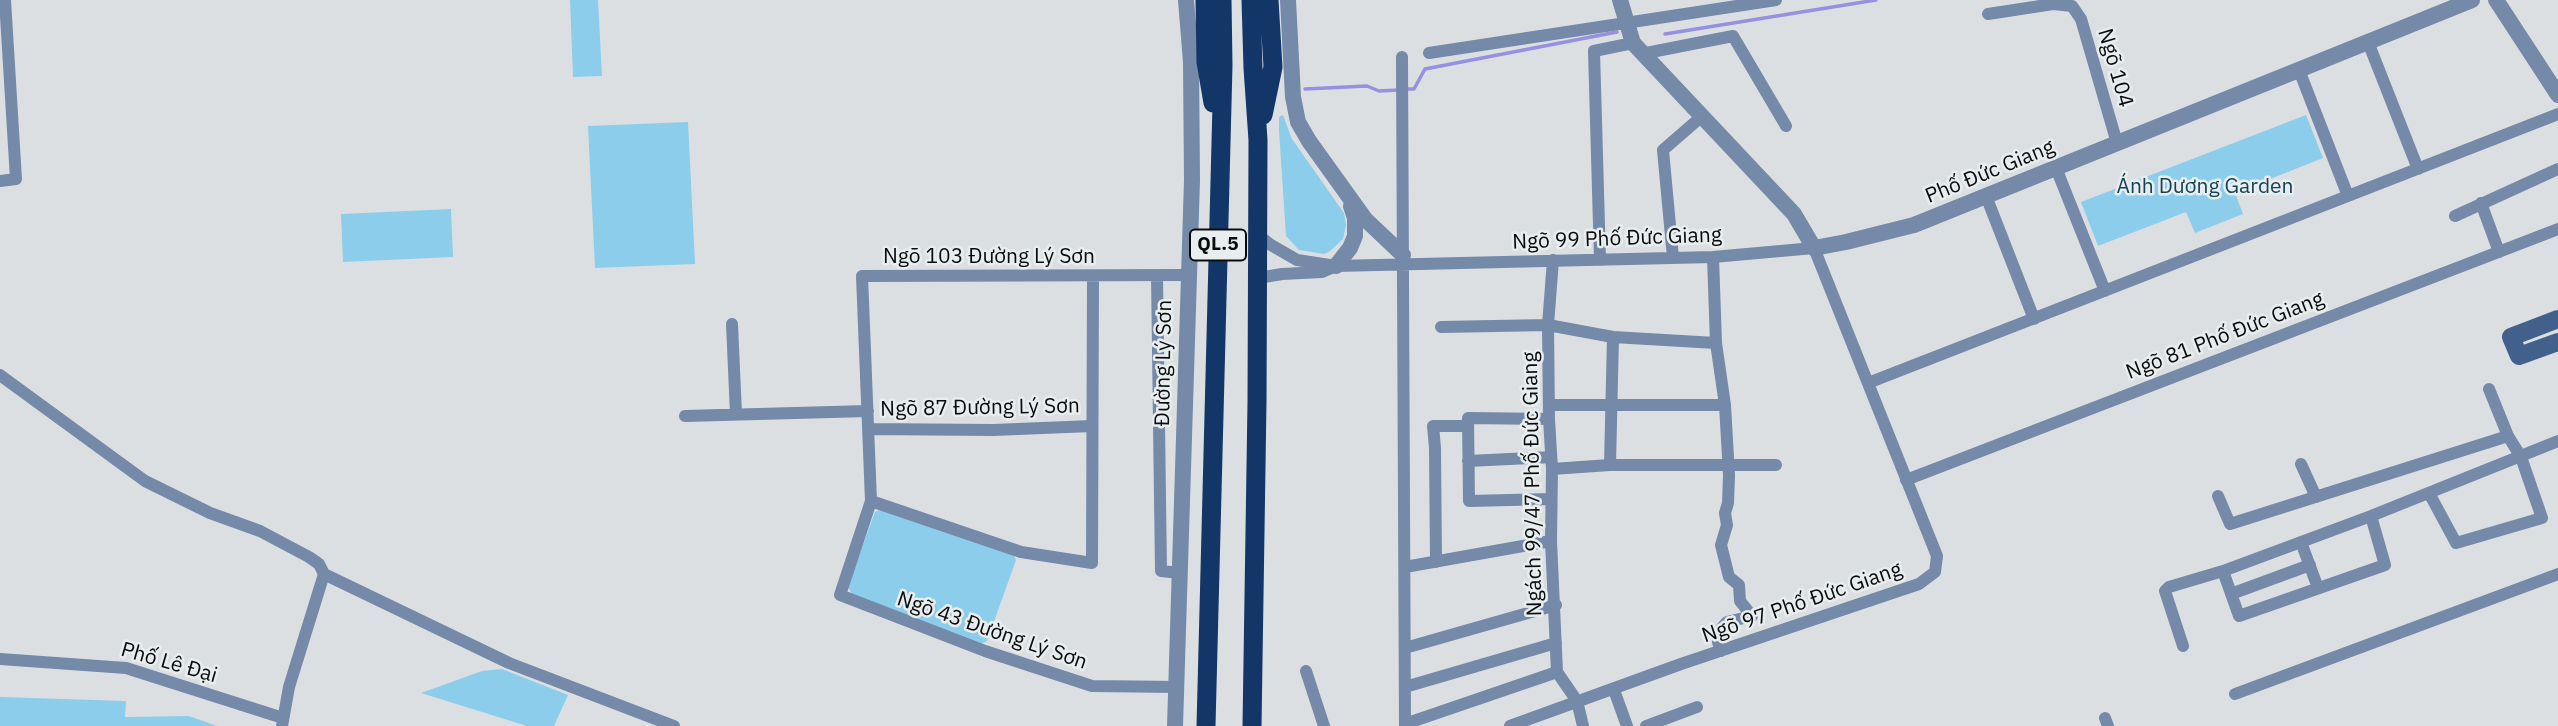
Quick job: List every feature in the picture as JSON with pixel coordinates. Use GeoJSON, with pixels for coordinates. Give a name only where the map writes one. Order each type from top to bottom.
{"type":"FeatureCollection","features":[{"type":"Feature","properties":{"kind":"highway"},"geometry":{"type":"LineString","coordinates":[[1205,0],[1206,62],[1220,143]]}},
{"type":"Feature","properties":{"kind":"highway","name":"QL.5"},"geometry":{"type":"LineString","coordinates":[[1206,726],[1223,65],[1222,0]]}},
{"type":"Feature","properties":{"kind":"highway","name":"QL.5"},"geometry":{"type":"LineString","coordinates":[[1251,0],[1258,140],[1252,726]]}},
{"type":"Feature","properties":{"kind":"highway"},"geometry":{"type":"LineString","coordinates":[[1258,140],[1273,67],[1269,0]]}},
{"type":"Feature","properties":{"kind":"main road"},"geometry":{"type":"LineString","coordinates":[[2558,319],[2511,337],[2519,356],[2558,341]]}},
{"type":"Feature","properties":{"kind":"street"},"geometry":{"type":"LineString","coordinates":[[0,181],[16,178],[5,0]]}},
{"type":"Feature","properties":{"kind":"street","name":"Đường Lý Sơn"},"geometry":{"type":"LineString","coordinates":[[1175,726],[1192,180],[1191,62],[1186,0]]}},
{"type":"Feature","properties":{"kind":"street"},"geometry":{"type":"LineString","coordinates":[[1288,0],[1295,110],[1303,131],[1365,219],[1403,259]]}},
{"type":"Feature","properties":{"kind":"street"},"geometry":{"type":"LineString","coordinates":[[1620,0],[1625,23],[1637,48],[1794,214],[1814,247]]}},
{"type":"Feature","properties":{"kind":"street"},"geometry":{"type":"LineString","coordinates":[[1429,53],[1776,0]]}},
{"type":"Feature","properties":{"kind":"street","name":"Phố Đức Giang"},"geometry":{"type":"LineString","coordinates":[[1814,247],[1846,243],[1914,225],[2472,0]]}},
{"type":"Feature","properties":{"kind":"street"},"geometry":{"type":"LineString","coordinates":[[2496,0],[2558,95]]}},
{"type":"Feature","properties":{"kind":"street","name":"Ngõ 104"},"geometry":{"type":"LineString","coordinates":[[1988,14],[2053,4],[2066,4],[2076,10],[2081,19],[2117,143]]}},
{"type":"Feature","properties":{"kind":"street"},"geometry":{"type":"LineString","coordinates":[[1600,260],[1594,51],[1733,36],[1786,126]]}},
{"type":"Feature","properties":{"kind":"street"},"geometry":{"type":"LineString","coordinates":[[2368,42],[2418,169]]}},
{"type":"Feature","properties":{"kind":"street"},"geometry":{"type":"LineString","coordinates":[[1402,57],[1405,725],[1557,672],[1577,701],[1583,726]]}},
{"type":"Feature","properties":{"kind":"street"},"geometry":{"type":"LineString","coordinates":[[2299,70],[2348,196]]}},
{"type":"Feature","properties":{"kind":"street"},"geometry":{"type":"LineString","coordinates":[[1868,383],[2558,114]]}},
{"type":"Feature","properties":{"kind":"street"},"geometry":{"type":"LineString","coordinates":[[1673,258],[1663,150],[1701,117]]}},
{"type":"Feature","properties":{"kind":"street"},"geometry":{"type":"LineString","coordinates":[[2056,168],[2105,291]]}},
{"type":"Feature","properties":{"kind":"street"},"geometry":{"type":"LineString","coordinates":[[2455,216],[2558,169]]}},
{"type":"Feature","properties":{"kind":"street"},"geometry":{"type":"LineString","coordinates":[[1258,278],[1322,272],[1336,266],[1353,242],[1356,229],[1352,208],[1331,171]]}},
{"type":"Feature","properties":{"kind":"street"},"geometry":{"type":"LineString","coordinates":[[1986,196],[2034,318]]}},
{"type":"Feature","properties":{"kind":"street"},"geometry":{"type":"LineString","coordinates":[[2481,203],[2499,251]]}},
{"type":"Feature","properties":{"kind":"street","name":"Ngõ 81 Phố Đức Giang"},"geometry":{"type":"LineString","coordinates":[[1906,480],[2558,229]]}},
{"type":"Feature","properties":{"kind":"street"},"geometry":{"type":"LineString","coordinates":[[1258,235],[1297,260],[1336,266]]}},
{"type":"Feature","properties":{"kind":"street","name":"Ngõ 99 Phố Đức Giang"},"geometry":{"type":"LineString","coordinates":[[1336,266],[1403,259],[1420,263],[1713,257],[1814,247]]}},
{"type":"Feature","properties":{"kind":"street","name":"Ngõ 97 Phố Đức Giang"},"geometry":{"type":"LineString","coordinates":[[1517,725],[1681,664],[1919,583],[1935,572],[1937,555],[1814,247]]}},
{"type":"Feature","properties":{"kind":"street"},"geometry":{"type":"LineString","coordinates":[[1713,257],[1716,343],[1725,405],[1728,466],[1728,503],[1725,513],[1727,525],[1721,545],[1729,577],[1739,585],[1740,601],[1752,616],[1727,622],[1720,630],[1718,642],[1721,651]]}},
{"type":"Feature","properties":{"kind":"street","name":"Ngách 99/47 Phố Đức Giang"},"geometry":{"type":"LineString","coordinates":[[1553,260],[1548,325],[1551,541],[1557,672]]}},
{"type":"Feature","properties":{"kind":"street","name":"Ngõ 103 Đường Lý Sơn"},"geometry":{"type":"LineString","coordinates":[[840,595],[871,501],[862,276],[1188,275]]}},
{"type":"Feature","properties":{"kind":"street"},"geometry":{"type":"LineString","coordinates":[[871,501],[1021,552],[1092,563],[1093,276]]}},
{"type":"Feature","properties":{"kind":"street"},"geometry":{"type":"LineString","coordinates":[[1157,276],[1161,571],[1180,573]]}},
{"type":"Feature","properties":{"kind":"street"},"geometry":{"type":"LineString","coordinates":[[732,324],[736,414]]}},
{"type":"Feature","properties":{"kind":"street"},"geometry":{"type":"LineString","coordinates":[[1441,327],[1548,325],[1614,337],[1716,343]]}},
{"type":"Feature","properties":{"kind":"street"},"geometry":{"type":"LineString","coordinates":[[1610,465],[1614,337]]}},
{"type":"Feature","properties":{"kind":"street"},"geometry":{"type":"LineString","coordinates":[[0,375],[145,481],[210,513],[272,537],[309,557],[319,564],[324,573],[509,663],[674,726]]}},
{"type":"Feature","properties":{"kind":"street"},"geometry":{"type":"LineString","coordinates":[[2429,493],[2456,543],[2542,518],[2521,457],[2508,436],[2489,389]]}},
{"type":"Feature","properties":{"kind":"street"},"geometry":{"type":"LineString","coordinates":[[1549,405],[1725,405]]}},
{"type":"Feature","properties":{"kind":"street"},"geometry":{"type":"LineString","coordinates":[[685,416],[868,411]]}},
{"type":"Feature","properties":{"kind":"street"},"geometry":{"type":"LineString","coordinates":[[1436,562],[1433,426],[1549,419]]}},
{"type":"Feature","properties":{"kind":"street"},"geometry":{"type":"LineString","coordinates":[[1468,422],[1469,501],[1551,499]]}},
{"type":"Feature","properties":{"kind":"street","name":"Ngõ 87 Đường Lý Sơn"},"geometry":{"type":"LineString","coordinates":[[868,429],[993,430],[1092,426]]}},
{"type":"Feature","properties":{"kind":"street"},"geometry":{"type":"LineString","coordinates":[[2218,496],[2230,524],[2508,436]]}},
{"type":"Feature","properties":{"kind":"street"},"geometry":{"type":"LineString","coordinates":[[2183,646],[2165,591],[2169,587],[2222,571],[2371,516],[2558,441]]}},
{"type":"Feature","properties":{"kind":"street"},"geometry":{"type":"LineString","coordinates":[[1468,461],[1610,465],[1776,465]]}},
{"type":"Feature","properties":{"kind":"street"},"geometry":{"type":"LineString","coordinates":[[2301,464],[2316,496]]}},
{"type":"Feature","properties":{"kind":"street"},"geometry":{"type":"LineString","coordinates":[[2222,571],[2239,616],[2385,565],[2371,516]]}},
{"type":"Feature","properties":{"kind":"street"},"geometry":{"type":"LineString","coordinates":[[1405,567],[1551,541]]}},
{"type":"Feature","properties":{"kind":"street"},"geometry":{"type":"LineString","coordinates":[[2301,542],[2318,588]]}},
{"type":"Feature","properties":{"kind":"street"},"geometry":{"type":"LineString","coordinates":[[2231,594],[2310,565]]}},
{"type":"Feature","properties":{"kind":"street"},"geometry":{"type":"LineString","coordinates":[[283,722],[291,681],[324,573]]}},
{"type":"Feature","properties":{"kind":"street"},"geometry":{"type":"LineString","coordinates":[[2235,694],[2558,574]]}},
{"type":"Feature","properties":{"kind":"street","name":"Ngõ 43 Đường Lý Sơn"},"geometry":{"type":"LineString","coordinates":[[840,595],[985,651],[1092,686],[1177,687]]}},
{"type":"Feature","properties":{"kind":"street"},"geometry":{"type":"LineString","coordinates":[[1405,648],[1556,605]]}},
{"type":"Feature","properties":{"kind":"street"},"geometry":{"type":"LineString","coordinates":[[1405,687],[1556,643]]}},
{"type":"Feature","properties":{"kind":"street","name":"Phố Lê Đại"},"geometry":{"type":"LineString","coordinates":[[0,659],[126,668],[283,722]]}},
{"type":"Feature","properties":{"kind":"street"},"geometry":{"type":"LineString","coordinates":[[1306,671],[1324,726]]}},
{"type":"Feature","properties":{"kind":"street"},"geometry":{"type":"LineString","coordinates":[[1614,690],[1627,726]]}},
{"type":"Feature","properties":{"kind":"street"},"geometry":{"type":"LineString","coordinates":[[1647,726],[1697,707]]}},
{"type":"Feature","properties":{"kind":"green space"},"geometry":{"type":"Polygon","coordinates":[[[570,0],[598,0],[602,76],[573,77],[570,0]]]}},
{"type":"Feature","properties":{"kind":"green space"},"geometry":{"type":"Polygon","coordinates":[[[1283,115],[1292,139],[1344,213],[1346,225],[1343,239],[1324,254],[1299,250],[1286,236],[1279,131],[1279,117],[1283,115]]]}},
{"type":"Feature","properties":{"kind":"green space","name":"Ánh Dương Garden"},"geometry":{"type":"Polygon","coordinates":[[[2306,115],[2323,158],[2235,193],[2243,214],[2195,233],[2186,212],[2098,246],[2081,202],[2306,115]]]}},
{"type":"Feature","properties":{"kind":"green space"},"geometry":{"type":"Polygon","coordinates":[[[688,122],[695,264],[595,268],[588,126],[688,122]]]}},
{"type":"Feature","properties":{"kind":"green space"},"geometry":{"type":"Polygon","coordinates":[[[451,209],[453,257],[343,262],[341,214],[451,209]]]}},
{"type":"Feature","properties":{"kind":"green space"},"geometry":{"type":"Polygon","coordinates":[[[884,508],[1012,551],[1016,560],[987,641],[979,645],[854,600],[848,586],[875,512],[884,508]]]}},
{"type":"Feature","properties":{"kind":"green space"},"geometry":{"type":"Polygon","coordinates":[[[502,669],[568,695],[554,726],[527,726],[421,693],[482,671],[502,669]]]}},
{"type":"Feature","properties":{"kind":"green space"},"geometry":{"type":"Polygon","coordinates":[[[0,697],[126,701],[125,717],[189,716],[217,726],[0,726],[0,697]]]}},
{"type":"Feature","properties":{"kind":"waterway"},"geometry":{"type":"LineString","coordinates":[[1665,34],[1876,0]]}},
{"type":"Feature","properties":{"kind":"waterway"},"geometry":{"type":"LineString","coordinates":[[1407,89],[1414,89],[1425,69],[1617,32]]}},
{"type":"Feature","properties":{"kind":"waterway"},"geometry":{"type":"LineString","coordinates":[[1305,89],[1367,86],[1379,91],[1399,90]]}}]}
